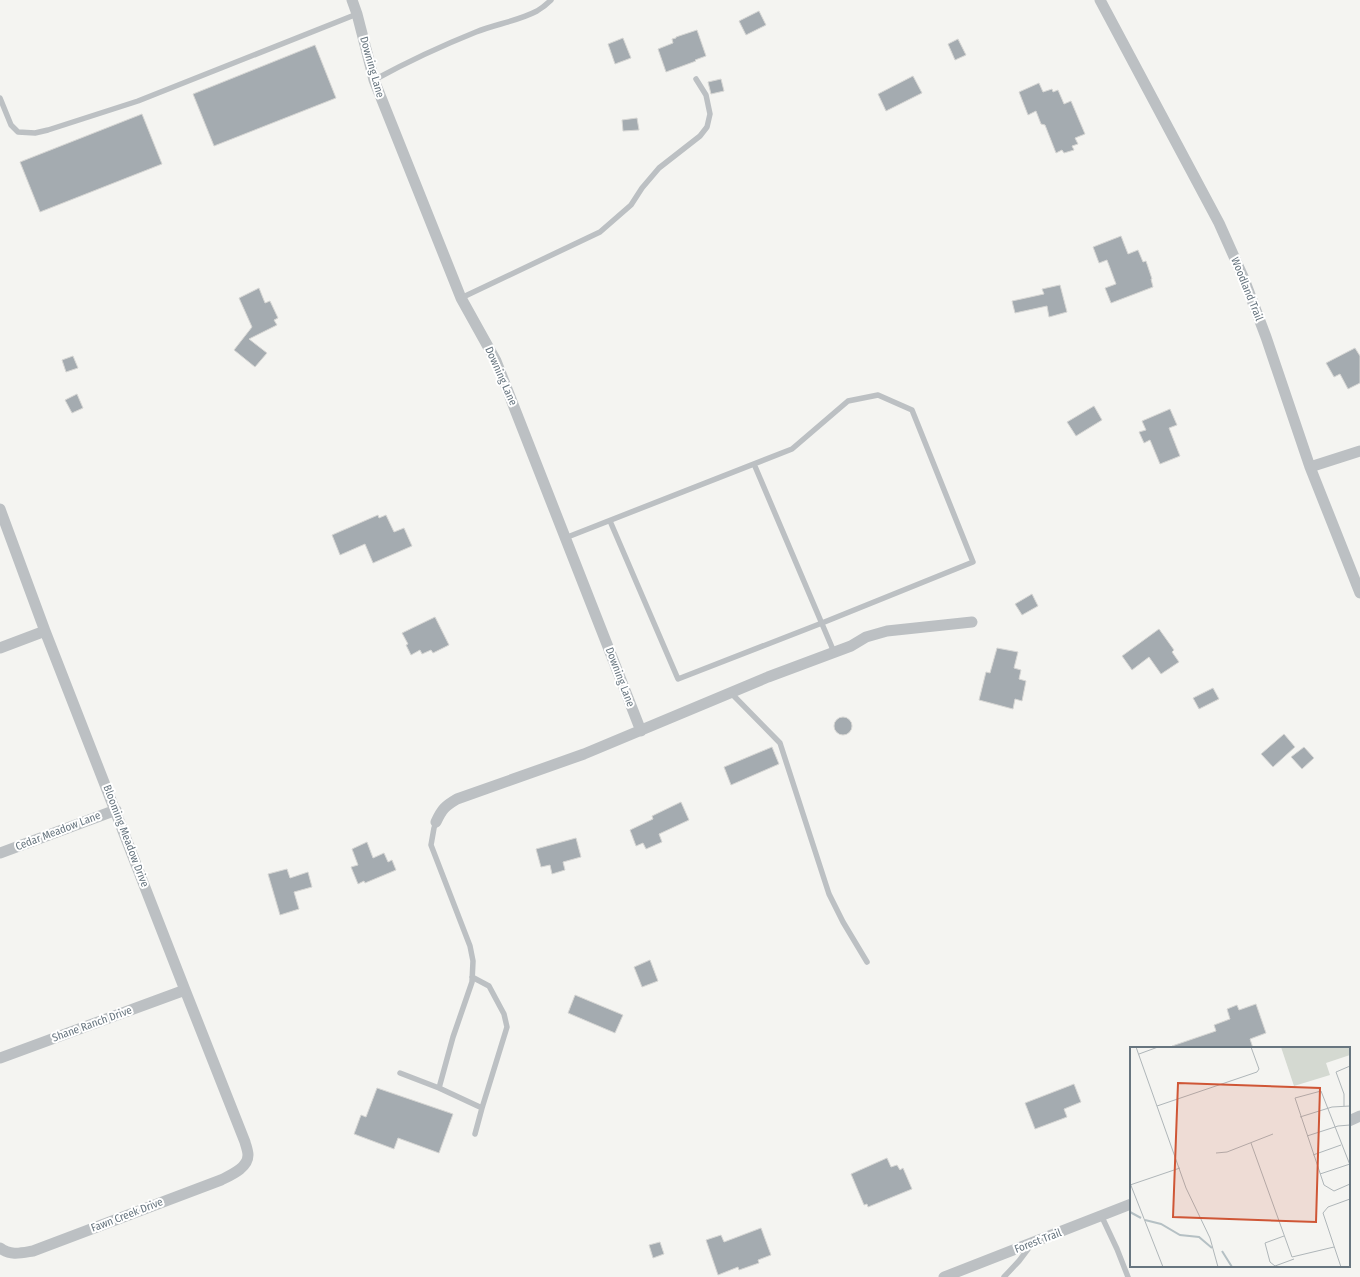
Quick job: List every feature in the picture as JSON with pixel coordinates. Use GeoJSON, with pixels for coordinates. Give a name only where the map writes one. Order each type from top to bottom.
{"type":"FeatureCollection","features":[{"type":"Feature","properties":{"kind":"street","name":"Downing Lane"},"geometry":{"type":"LineString","coordinates":[[352,0],[374,80],[461,298],[496,361],[641,731]]}},
{"type":"Feature","properties":{"kind":"street","name":"Woodland Trail"},"geometry":{"type":"LineString","coordinates":[[1100,0],[1226,237],[1266,337],[1310,467],[1360,593]]}},
{"type":"Feature","properties":{"kind":"street"},"geometry":{"type":"LineString","coordinates":[[1310,467],[1360,450]]}},
{"type":"Feature","properties":{"kind":"street","name":"Blooming Meadow Drive"},"geometry":{"type":"LineString","coordinates":[[0,509],[245,1142],[248,1155],[245,1164]]}},
{"type":"Feature","properties":{"kind":"street"},"geometry":{"type":"LineString","coordinates":[[436,822],[441,810],[446,805],[457,799],[584,754],[768,677],[851,646],[866,637],[887,631],[972,622]]}},
{"type":"Feature","properties":{"kind":"street"},"geometry":{"type":"LineString","coordinates":[[0,648],[46,631]]}},
{"type":"Feature","properties":{"kind":"street","name":"Cedar Meadow Lane"},"geometry":{"type":"LineString","coordinates":[[0,853],[116,810]]}},
{"type":"Feature","properties":{"kind":"street","name":"Shane Ranch Drive"},"geometry":{"type":"LineString","coordinates":[[0,1058],[185,990]]}},
{"type":"Feature","properties":{"kind":"street"},"geometry":{"type":"LineString","coordinates":[[1350,1121],[1360,1116]]}},
{"type":"Feature","properties":{"kind":"street","name":"Fawn Creek Drive"},"geometry":{"type":"LineString","coordinates":[[2,1249],[17,1254],[33,1251],[221,1180],[236,1172],[245,1164]]}},
{"type":"Feature","properties":{"kind":"street","name":"Forest Trail"},"geometry":{"type":"LineString","coordinates":[[944,1277],[1130,1204]]}},
{"type":"Feature","properties":{"kind":"lane"},"geometry":{"type":"LineString","coordinates":[[374,80],[405,63],[462,38],[497,24],[538,11],[551,0]]}},
{"type":"Feature","properties":{"kind":"lane"},"geometry":{"type":"LineString","coordinates":[[0,98],[11,125],[18,132],[34,133],[48,130],[138,101],[357,14]]}},
{"type":"Feature","properties":{"kind":"lane"},"geometry":{"type":"LineString","coordinates":[[461,298],[600,232],[617,219],[631,205],[642,188],[659,168],[700,136],[707,127],[710,114],[706,95],[696,79]]}},
{"type":"Feature","properties":{"kind":"lane"},"geometry":{"type":"LineString","coordinates":[[565,538],[792,449],[848,401],[878,395],[912,410],[973,562],[678,679],[610,521]]}},
{"type":"Feature","properties":{"kind":"lane"},"geometry":{"type":"LineString","coordinates":[[754,464],[834,652]]}},
{"type":"Feature","properties":{"kind":"lane"},"geometry":{"type":"LineString","coordinates":[[731,693],[780,743],[829,894],[867,962]]}},
{"type":"Feature","properties":{"kind":"lane"},"geometry":{"type":"LineString","coordinates":[[436,822],[431,845],[470,946],[473,961],[472,982],[453,1037],[439,1088]]}},
{"type":"Feature","properties":{"kind":"lane"},"geometry":{"type":"LineString","coordinates":[[472,977],[489,986],[504,1014],[507,1027],[475,1134]]}},
{"type":"Feature","properties":{"kind":"lane"},"geometry":{"type":"LineString","coordinates":[[400,1073],[439,1088],[482,1108]]}},
{"type":"Feature","properties":{"kind":"lane"},"geometry":{"type":"LineString","coordinates":[[1101,1215],[1128,1277]]}},
{"type":"Feature","properties":{"kind":"lane"},"geometry":{"type":"LineString","coordinates":[[1004,1277],[1019,1261],[1032,1243]]}},
{"type":"Feature","properties":{"kind":"building"},"geometry":{"type":"Polygon","coordinates":[[[759,11],[766,25],[746,35],[739,21],[759,11]]]}},
{"type":"Feature","properties":{"kind":"building"},"geometry":{"type":"Polygon","coordinates":[[[697,30],[706,56],[666,72],[658,49],[673,43],[672,39],[676,37],[697,30]]]}},
{"type":"Feature","properties":{"kind":"building"},"geometry":{"type":"Polygon","coordinates":[[[623,38],[631,58],[615,64],[608,44],[623,38]]]}},
{"type":"Feature","properties":{"kind":"building"},"geometry":{"type":"Polygon","coordinates":[[[958,39],[966,55],[955,60],[948,44],[958,39]]]}},
{"type":"Feature","properties":{"kind":"building"},"geometry":{"type":"Polygon","coordinates":[[[315,45],[336,98],[214,146],[193,94],[315,45]]]}},
{"type":"Feature","properties":{"kind":"building"},"geometry":{"type":"Polygon","coordinates":[[[913,76],[922,93],[886,111],[878,94],[913,76]]]}},
{"type":"Feature","properties":{"kind":"building"},"geometry":{"type":"Polygon","coordinates":[[[721,79],[724,91],[711,94],[708,82],[721,79]]]}},
{"type":"Feature","properties":{"kind":"building"},"geometry":{"type":"Polygon","coordinates":[[[1039,83],[1043,92],[1052,89],[1053,92],[1058,90],[1064,104],[1071,101],[1085,134],[1075,138],[1078,144],[1072,146],[1074,150],[1064,153],[1062,150],[1056,153],[1045,125],[1041,124],[1036,111],[1028,115],[1019,92],[1039,83]]]}},
{"type":"Feature","properties":{"kind":"building"},"geometry":{"type":"Polygon","coordinates":[[[142,114],[162,164],[40,212],[20,162],[142,114]]]}},
{"type":"Feature","properties":{"kind":"building"},"geometry":{"type":"Polygon","coordinates":[[[637,118],[639,130],[623,131],[622,120],[637,118]]]}},
{"type":"Feature","properties":{"kind":"building"},"geometry":{"type":"Polygon","coordinates":[[[1121,236],[1128,254],[1138,250],[1143,262],[1146,261],[1153,287],[1111,303],[1105,288],[1116,284],[1107,260],[1099,263],[1093,247],[1121,236]]]}},
{"type":"Feature","properties":{"kind":"building"},"geometry":{"type":"Polygon","coordinates":[[[1060,285],[1067,312],[1049,317],[1047,306],[1015,313],[1012,301],[1044,294],[1042,289],[1060,285]]]}},
{"type":"Feature","properties":{"kind":"building"},"geometry":{"type":"Polygon","coordinates":[[[259,288],[265,303],[270,301],[278,318],[274,320],[277,325],[249,339],[267,353],[255,367],[234,350],[252,327],[239,298],[259,288]]]}},
{"type":"Feature","properties":{"kind":"building"},"geometry":{"type":"Polygon","coordinates":[[[1355,348],[1360,356],[1360,383],[1348,389],[1340,374],[1334,377],[1326,363],[1355,348]]]}},
{"type":"Feature","properties":{"kind":"building"},"geometry":{"type":"Polygon","coordinates":[[[73,356],[78,368],[66,372],[62,360],[73,356]]]}},
{"type":"Feature","properties":{"kind":"building"},"geometry":{"type":"Polygon","coordinates":[[[77,394],[83,408],[72,413],[65,400],[77,394]]]}},
{"type":"Feature","properties":{"kind":"building"},"geometry":{"type":"Polygon","coordinates":[[[1094,406],[1102,420],[1076,436],[1067,422],[1094,406]]]}},
{"type":"Feature","properties":{"kind":"building"},"geometry":{"type":"Polygon","coordinates":[[[1170,409],[1177,425],[1169,428],[1180,456],[1160,464],[1150,440],[1144,443],[1139,432],[1146,430],[1142,421],[1170,409]]]}},
{"type":"Feature","properties":{"kind":"building"},"geometry":{"type":"Polygon","coordinates":[[[378,515],[379,518],[386,515],[394,532],[404,528],[412,546],[373,563],[365,544],[340,555],[332,535],[378,515]]]}},
{"type":"Feature","properties":{"kind":"building"},"geometry":{"type":"Polygon","coordinates":[[[1032,594],[1038,606],[1022,615],[1015,604],[1032,594]]]}},
{"type":"Feature","properties":{"kind":"building"},"geometry":{"type":"Polygon","coordinates":[[[435,617],[449,645],[433,653],[431,650],[422,654],[420,650],[411,655],[406,645],[408,644],[402,633],[435,617]]]}},
{"type":"Feature","properties":{"kind":"building"},"geometry":{"type":"Polygon","coordinates":[[[1159,629],[1174,650],[1172,652],[1179,662],[1161,674],[1149,657],[1132,670],[1122,656],[1159,629]]]}},
{"type":"Feature","properties":{"kind":"building"},"geometry":{"type":"Polygon","coordinates":[[[997,648],[1018,652],[1014,668],[1021,670],[1019,679],[1026,681],[1022,701],[1015,699],[1013,709],[979,700],[986,672],[990,673],[997,648]]]}},
{"type":"Feature","properties":{"kind":"building"},"geometry":{"type":"Polygon","coordinates":[[[1213,688],[1219,699],[1199,709],[1193,698],[1213,688]]]}},
{"type":"Feature","properties":{"kind":"building"},"geometry":{"type":"Polygon","coordinates":[[[839,717],[847,717],[852,722],[850,733],[847,735],[839,735],[834,730],[834,722],[839,717]]]}},
{"type":"Feature","properties":{"kind":"building"},"geometry":{"type":"Polygon","coordinates":[[[1284,734],[1295,747],[1273,767],[1261,754],[1284,734]]]}},
{"type":"Feature","properties":{"kind":"building"},"geometry":{"type":"Polygon","coordinates":[[[772,747],[779,764],[731,785],[724,767],[772,747]]]}},
{"type":"Feature","properties":{"kind":"building"},"geometry":{"type":"Polygon","coordinates":[[[1304,747],[1314,758],[1302,769],[1291,757],[1304,747]]]}},
{"type":"Feature","properties":{"kind":"building"},"geometry":{"type":"Polygon","coordinates":[[[681,802],[689,820],[659,834],[662,842],[646,849],[643,843],[636,846],[630,830],[653,819],[652,816],[681,802]]]}},
{"type":"Feature","properties":{"kind":"building"},"geometry":{"type":"Polygon","coordinates":[[[576,838],[581,857],[563,862],[565,870],[552,874],[550,865],[541,867],[536,849],[576,838]]]}},
{"type":"Feature","properties":{"kind":"building"},"geometry":{"type":"Polygon","coordinates":[[[367,842],[373,858],[384,853],[388,862],[392,860],[396,870],[365,883],[364,881],[358,884],[351,867],[358,865],[352,849],[367,842]]]}},
{"type":"Feature","properties":{"kind":"building"},"geometry":{"type":"Polygon","coordinates":[[[287,869],[290,878],[308,872],[312,887],[294,892],[299,909],[280,915],[268,874],[287,869]]]}},
{"type":"Feature","properties":{"kind":"building"},"geometry":{"type":"Polygon","coordinates":[[[650,960],[658,981],[642,987],[634,967],[650,960]]]}},
{"type":"Feature","properties":{"kind":"building"},"geometry":{"type":"Polygon","coordinates":[[[575,995],[623,1015],[615,1033],[568,1013],[575,995]]]}},
{"type":"Feature","properties":{"kind":"building"},"geometry":{"type":"Polygon","coordinates":[[[1256,1004],[1266,1033],[1250,1039],[1253,1047],[1172,1047],[1216,1031],[1214,1025],[1230,1019],[1227,1009],[1237,1005],[1239,1010],[1256,1004]]]}},
{"type":"Feature","properties":{"kind":"building"},"geometry":{"type":"Polygon","coordinates":[[[1074,1084],[1081,1102],[1064,1109],[1067,1117],[1035,1129],[1025,1103],[1074,1084]]]}},
{"type":"Feature","properties":{"kind":"building"},"geometry":{"type":"Polygon","coordinates":[[[377,1088],[453,1114],[439,1153],[398,1138],[394,1149],[354,1134],[361,1115],[366,1117],[377,1088]]]}},
{"type":"Feature","properties":{"kind":"building"},"geometry":{"type":"Polygon","coordinates":[[[887,1158],[891,1167],[897,1165],[900,1170],[903,1168],[912,1189],[868,1207],[867,1204],[864,1205],[851,1174],[887,1158]]]}},
{"type":"Feature","properties":{"kind":"building"},"geometry":{"type":"Polygon","coordinates":[[[761,1228],[771,1255],[758,1260],[759,1263],[739,1270],[738,1267],[718,1275],[706,1240],[721,1235],[724,1242],[761,1228]]]}},
{"type":"Feature","properties":{"kind":"building"},"geometry":{"type":"Polygon","coordinates":[[[660,1242],[664,1254],[653,1258],[649,1245],[660,1242]]]}}]}
